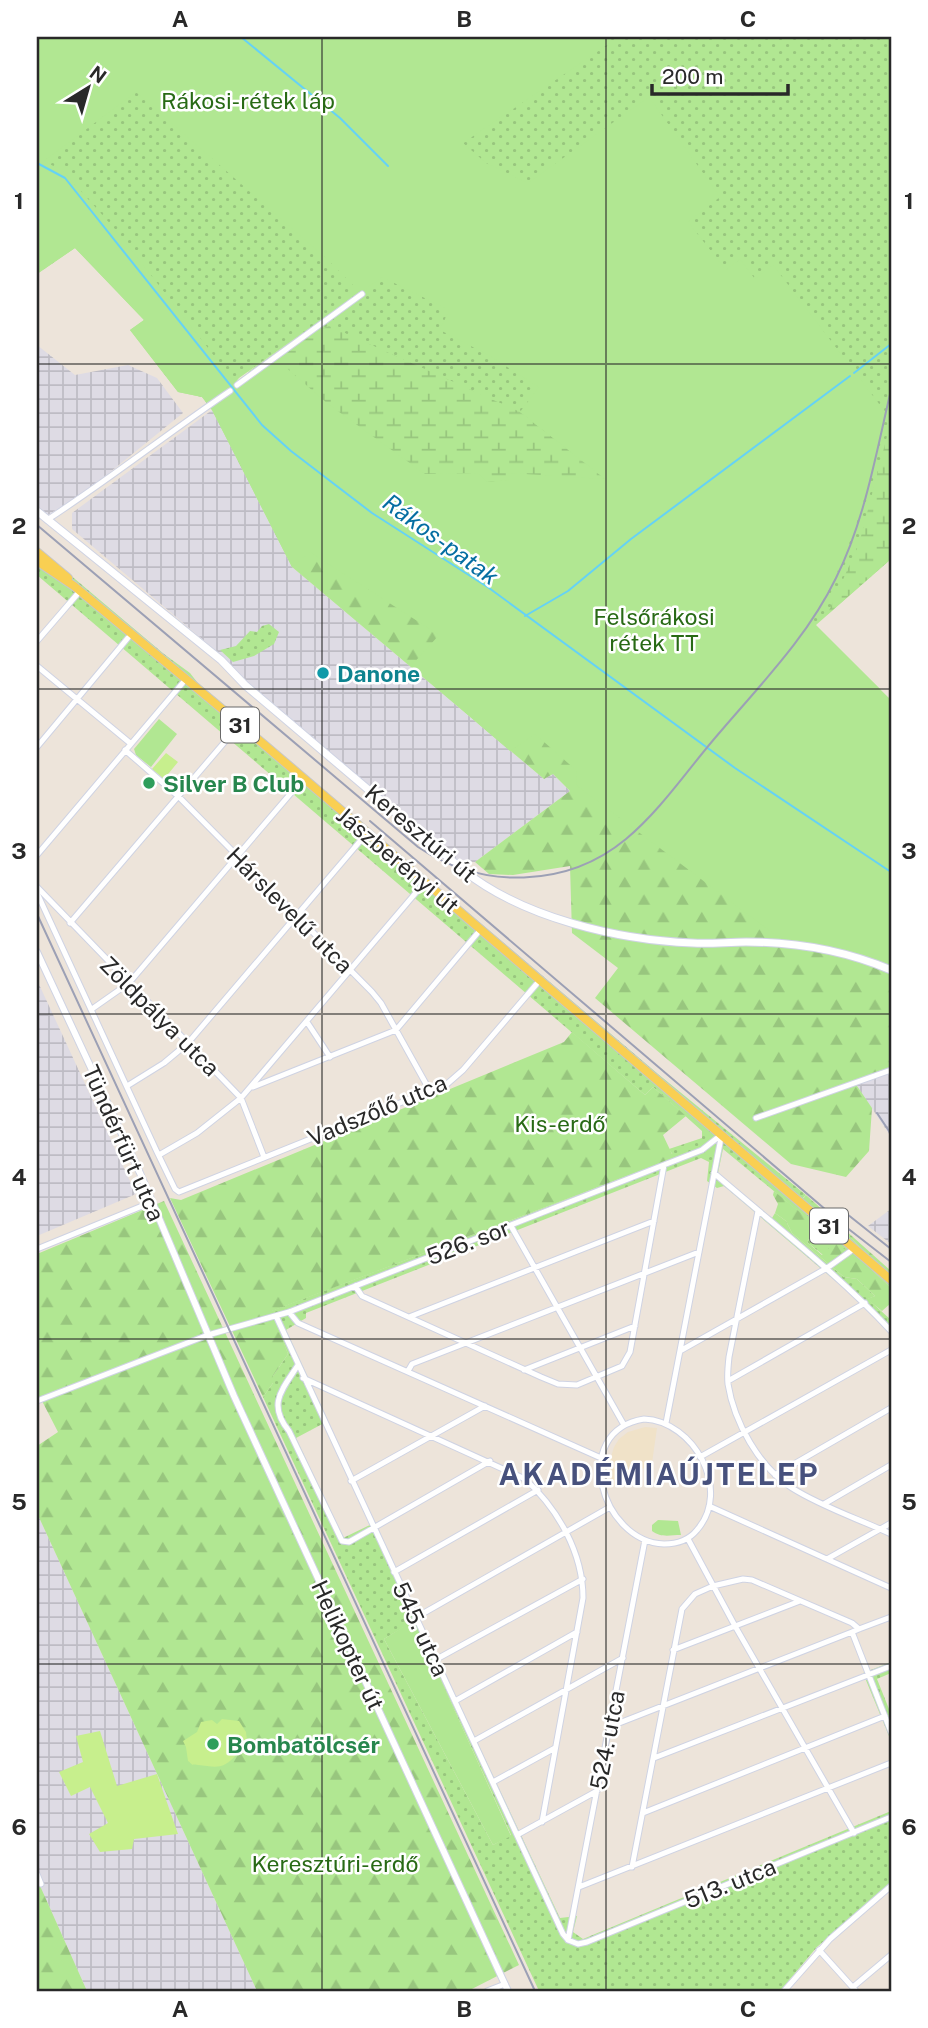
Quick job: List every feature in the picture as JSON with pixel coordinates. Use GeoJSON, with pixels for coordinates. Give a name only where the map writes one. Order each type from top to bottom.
{"type":"FeatureCollection","features":[{"type":"Feature","properties":{"kind":"main road","name":"Keresztúri út"},"geometry":{"type":"LineString","coordinates":[[37,511],[221,660],[245,685],[463,870],[499,893],[555,918],[613,934],[689,943],[782,944],[854,957],[891,970]]}},
{"type":"Feature","properties":{"kind":"main road","name":"Jászberényi út"},"geometry":{"type":"LineString","coordinates":[[37,552],[77,588]]}},
{"type":"Feature","properties":{"kind":"main road","name":"Jászberényi út"},"geometry":{"type":"LineString","coordinates":[[37,561],[77,588],[132,633],[722,1135]]}},
{"type":"Feature","properties":{"kind":"main road","name":"31"},"geometry":{"type":"LineString","coordinates":[[722,1135],[891,1280]]}},
{"type":"Feature","properties":{"kind":"street"},"geometry":{"type":"LineString","coordinates":[[237,385],[362,294]]}},
{"type":"Feature","properties":{"kind":"street"},"geometry":{"type":"LineString","coordinates":[[47,520],[106,481],[183,422],[230,391]]}},
{"type":"Feature","properties":{"kind":"street"},"geometry":{"type":"LineString","coordinates":[[37,641],[77,588]]}},
{"type":"Feature","properties":{"kind":"street"},"geometry":{"type":"LineString","coordinates":[[37,747],[132,633]]}},
{"type":"Feature","properties":{"kind":"street"},"geometry":{"type":"LineString","coordinates":[[37,666],[130,743]]}},
{"type":"Feature","properties":{"kind":"street"},"geometry":{"type":"LineString","coordinates":[[37,855],[40,848],[186,679]]}},
{"type":"Feature","properties":{"kind":"street"},"geometry":{"type":"LineString","coordinates":[[71,923],[240,724]]}},
{"type":"Feature","properties":{"kind":"street","name":"Hárslevelű utca"},"geometry":{"type":"LineString","coordinates":[[125,750],[178,796],[381,1003],[430,1091]]}},
{"type":"Feature","properties":{"kind":"street"},"geometry":{"type":"LineString","coordinates":[[92,1009],[129,983],[303,779]]}},
{"type":"Feature","properties":{"kind":"street"},"geometry":{"type":"LineString","coordinates":[[127,1086],[164,1063],[188,1042],[368,833]]}},
{"type":"Feature","properties":{"kind":"street"},"geometry":{"type":"LineString","coordinates":[[37,893],[159,1155],[197,1133],[242,1098],[425,882]]}},
{"type":"Feature","properties":{"kind":"street","name":"Zöldpálya utca"},"geometry":{"type":"LineString","coordinates":[[37,887],[242,1098],[264,1157]]}},
{"type":"Feature","properties":{"kind":"street"},"geometry":{"type":"LineString","coordinates":[[250,1088],[396,1030],[481,929]]}},
{"type":"Feature","properties":{"kind":"street","name":"Tündérfürt utca"},"geometry":{"type":"LineString","coordinates":[[37,952],[152,1202],[208,1335]]}},
{"type":"Feature","properties":{"kind":"street","name":"Vadszőlő utca"},"geometry":{"type":"LineString","coordinates":[[159,1155],[179,1192],[447,1084],[463,1070],[540,980]]}},
{"type":"Feature","properties":{"kind":"street"},"geometry":{"type":"LineString","coordinates":[[307,1022],[330,1057]]}},
{"type":"Feature","properties":{"kind":"street"},"geometry":{"type":"LineString","coordinates":[[757,1118],[891,1070]]}},
{"type":"Feature","properties":{"kind":"street"},"geometry":{"type":"LineString","coordinates":[[666,1423],[722,1135]]}},
{"type":"Feature","properties":{"kind":"street","name":"526. sor"},"geometry":{"type":"LineString","coordinates":[[37,1401],[208,1335],[289,1312],[511,1226],[702,1150],[722,1135]]}},
{"type":"Feature","properties":{"kind":"street"},"geometry":{"type":"LineString","coordinates":[[702,1150],[716,1160]]}},
{"type":"Feature","properties":{"kind":"street"},"geometry":{"type":"LineString","coordinates":[[355,1286],[362,1296],[524,1370],[558,1384],[577,1385],[622,1366],[630,1352],[664,1165]]}},
{"type":"Feature","properties":{"kind":"street"},"geometry":{"type":"LineString","coordinates":[[714,1173],[827,1268],[891,1331]]}},
{"type":"Feature","properties":{"kind":"street"},"geometry":{"type":"LineString","coordinates":[[37,1248],[152,1202]]}},
{"type":"Feature","properties":{"kind":"street"},"geometry":{"type":"LineString","coordinates":[[758,1211],[729,1357],[728,1381],[733,1404],[765,1465],[775,1475],[793,1489],[891,1534]]}},
{"type":"Feature","properties":{"kind":"street"},"geometry":{"type":"LineString","coordinates":[[408,1317],[654,1221]]}},
{"type":"Feature","properties":{"kind":"street"},"geometry":{"type":"LineString","coordinates":[[511,1226],[624,1424]]}},
{"type":"Feature","properties":{"kind":"street"},"geometry":{"type":"LineString","coordinates":[[680,1351],[827,1268],[855,1248]]}},
{"type":"Feature","properties":{"kind":"street"},"geometry":{"type":"LineString","coordinates":[[408,1371],[412,1364],[699,1252]]}},
{"type":"Feature","properties":{"kind":"street"},"geometry":{"type":"LineString","coordinates":[[728,1381],[865,1303]]}},
{"type":"Feature","properties":{"kind":"street"},"geometry":{"type":"LineString","coordinates":[[289,1312],[298,1323],[601,1458]]}},
{"type":"Feature","properties":{"kind":"street","name":"545. utca"},"geometry":{"type":"LineString","coordinates":[[276,1316],[517,1836],[568,1940]]}},
{"type":"Feature","properties":{"kind":"street"},"geometry":{"type":"LineString","coordinates":[[524,1370],[635,1326]]}},
{"type":"Feature","properties":{"kind":"street","name":"Helikopter út"},"geometry":{"type":"LineString","coordinates":[[208,1335],[506,1988]]}},
{"type":"Feature","properties":{"kind":"street"},"geometry":{"type":"LineString","coordinates":[[700,1457],[891,1350]]}},
{"type":"Feature","properties":{"kind":"street"},"geometry":{"type":"LineString","coordinates":[[298,1365],[279,1394],[278,1416],[289,1431],[340,1539],[349,1542],[490,1461]]}},
{"type":"Feature","properties":{"kind":"street"},"geometry":{"type":"LineString","coordinates":[[303,1378],[525,1479],[538,1490],[565,1532],[577,1556],[583,1579],[583,1598],[542,1822]]}},
{"type":"Feature","properties":{"kind":"street"},"geometry":{"type":"LineString","coordinates":[[351,1481],[485,1406]]}},
{"type":"Feature","properties":{"kind":"street"},"geometry":{"type":"LineString","coordinates":[[775,1475],[891,1408]]}},
{"type":"Feature","properties":{"kind":"street"},"geometry":{"type":"LineString","coordinates":[[644,1419],[666,1423],[686,1438],[700,1457],[710,1486],[709,1506],[701,1526],[688,1539],[667,1544],[645,1540],[629,1529],[610,1507],[601,1481],[601,1458],[607,1443],[624,1424],[644,1419]]}},
{"type":"Feature","properties":{"kind":"street"},"geometry":{"type":"LineString","coordinates":[[824,1504],[891,1465]]}},
{"type":"Feature","properties":{"kind":"street"},"geometry":{"type":"LineString","coordinates":[[394,1572],[538,1490]]}},
{"type":"Feature","properties":{"kind":"street"},"geometry":{"type":"LineString","coordinates":[[709,1506],[891,1588]]}},
{"type":"Feature","properties":{"kind":"street"},"geometry":{"type":"LineString","coordinates":[[415,1618],[610,1507]]}},
{"type":"Feature","properties":{"kind":"street"},"geometry":{"type":"LineString","coordinates":[[827,1559],[891,1523]]}},
{"type":"Feature","properties":{"kind":"street"},"geometry":{"type":"LineString","coordinates":[[688,1539],[854,1833]]}},
{"type":"Feature","properties":{"kind":"street","name":"524. utca"},"geometry":{"type":"LineString","coordinates":[[568,1940],[645,1540]]}},
{"type":"Feature","properties":{"kind":"street"},"geometry":{"type":"LineString","coordinates":[[435,1660],[583,1579]]}},
{"type":"Feature","properties":{"kind":"street"},"geometry":{"type":"LineString","coordinates":[[632,1867],[682,1609],[695,1594],[713,1586],[748,1579],[852,1623],[859,1629]]}},
{"type":"Feature","properties":{"kind":"street"},"geometry":{"type":"LineString","coordinates":[[673,1650],[800,1601]]}},
{"type":"Feature","properties":{"kind":"street"},"geometry":{"type":"LineString","coordinates":[[609,1727],[891,1617]]}},
{"type":"Feature","properties":{"kind":"street"},"geometry":{"type":"LineString","coordinates":[[456,1701],[577,1632]]}},
{"type":"Feature","properties":{"kind":"street"},"geometry":{"type":"LineString","coordinates":[[852,1632],[891,1732]]}},
{"type":"Feature","properties":{"kind":"street"},"geometry":{"type":"LineString","coordinates":[[474,1741],[623,1657]]}},
{"type":"Feature","properties":{"kind":"street"},"geometry":{"type":"LineString","coordinates":[[654,1758],[891,1666]]}},
{"type":"Feature","properties":{"kind":"street"},"geometry":{"type":"LineString","coordinates":[[643,1813],[885,1716]]}},
{"type":"Feature","properties":{"kind":"street"},"geometry":{"type":"LineString","coordinates":[[493,1782],[555,1748]]}},
{"type":"Feature","properties":{"kind":"street"},"geometry":{"type":"LineString","coordinates":[[579,1887],[891,1763]]}},
{"type":"Feature","properties":{"kind":"street"},"geometry":{"type":"LineString","coordinates":[[517,1836],[597,1791]]}},
{"type":"Feature","properties":{"kind":"street","name":"513. utca"},"geometry":{"type":"LineString","coordinates":[[568,1940],[578,1944],[587,1942],[891,1817]]}},
{"type":"Feature","properties":{"kind":"street"},"geometry":{"type":"LineString","coordinates":[[37,1874],[41,1884]]}},
{"type":"Feature","properties":{"kind":"street"},"geometry":{"type":"LineString","coordinates":[[786,1991],[819,1950],[891,1886]]}},
{"type":"Feature","properties":{"kind":"street"},"geometry":{"type":"LineString","coordinates":[[819,1950],[854,1989],[891,1955]]}},
{"type":"Feature","properties":{"kind":"street"},"geometry":{"type":"LineString","coordinates":[[487,1991],[506,1988]]}},
{"type":"Feature","properties":{"kind":"shaded area"},"geometry":{"type":"Polygon","coordinates":[[[37,345],[75,375],[128,365],[157,378],[183,413],[88,490],[48,515],[37,505],[37,345]]]}},
{"type":"Feature","properties":{"kind":"shaded area"},"geometry":{"type":"Polygon","coordinates":[[[212,410],[292,567],[544,779],[553,774],[570,791],[475,862],[456,861],[72,529],[72,513],[212,410]]]}},
{"type":"Feature","properties":{"kind":"shaded area"},"geometry":{"type":"Polygon","coordinates":[[[37,980],[136,1194],[37,1236],[37,980]]]}},
{"type":"Feature","properties":{"kind":"shaded area"},"geometry":{"type":"Polygon","coordinates":[[[891,1072],[891,1137],[855,1083],[891,1072]]]}},
{"type":"Feature","properties":{"kind":"shaded area"},"geometry":{"type":"Polygon","coordinates":[[[891,1209],[891,1244],[868,1226],[891,1209]]]}},
{"type":"Feature","properties":{"kind":"shaded area"},"geometry":{"type":"Polygon","coordinates":[[[645,1427],[657,1428],[652,1463],[611,1488],[609,1463],[614,1447],[628,1432],[645,1427]]]}},
{"type":"Feature","properties":{"kind":"shaded area"},"geometry":{"type":"Polygon","coordinates":[[[37,1513],[257,1991],[87,1991],[37,1879],[37,1513]]]}},
{"type":"Feature","properties":{"kind":"green space","name":"Rákosi-rétek láp"},"geometry":{"type":"Polygon","coordinates":[[[37,37],[891,37],[891,559],[816,625],[881,690],[297,337],[239,378],[212,410],[202,397],[178,392],[130,330],[144,320],[75,248],[37,274],[37,37]]]}},
{"type":"Feature","properties":{"kind":"green space","name":"Felsőrákosi rétek TT"},"geometry":{"type":"Polygon","coordinates":[[[37,37],[605,37],[610,43],[463,143],[486,163],[528,183],[649,97],[720,197],[688,222],[726,270],[740,259],[755,279],[773,265],[886,413],[858,520],[838,571],[811,621],[891,700],[891,965],[858,954],[778,937],[576,785],[577,771],[535,734],[510,751],[411,666],[439,635],[310,552],[292,567],[212,410],[202,397],[178,392],[130,330],[144,320],[75,248],[37,274],[37,37]],[[136,92],[44,161],[63,171],[114,228],[237,385],[275,358],[328,404],[425,474],[478,473],[487,482],[509,480],[508,473],[605,479],[520,412],[539,387],[490,356],[440,330],[449,310],[382,277],[362,294],[328,260],[136,92]]]}},
{"type":"Feature","properties":{"kind":"green space"},"geometry":{"type":"Polygon","coordinates":[[[329,326],[520,412],[891,700],[891,1072],[855,1083],[872,1108],[869,1151],[846,1177],[791,1164],[595,998],[618,968],[572,933],[570,866],[513,875],[489,874],[475,862],[570,791],[553,774],[544,779],[292,567],[212,410],[215,397],[297,337],[329,326]]]}},
{"type":"Feature","properties":{"kind":"green space"},"geometry":{"type":"Polygon","coordinates":[[[329,326],[520,412],[606,479],[509,474],[510,480],[487,482],[425,474],[249,394],[248,372],[297,337],[329,326]]]}},
{"type":"Feature","properties":{"kind":"green space"},"geometry":{"type":"Polygon","coordinates":[[[891,421],[891,559],[827,615],[859,544],[891,421]]]}},
{"type":"Feature","properties":{"kind":"green space"},"geometry":{"type":"Polygon","coordinates":[[[37,547],[190,673],[197,682],[658,1074],[806,1195],[803,1198],[822,1211],[891,1276],[891,1288],[870,1268],[823,1255],[807,1242],[816,1226],[723,1149],[718,1173],[772,1218],[775,1213],[786,1221],[792,1233],[844,1277],[857,1279],[875,1296],[868,1299],[891,1320],[891,1335],[866,1307],[724,1186],[717,1188],[707,1181],[709,1162],[701,1158],[306,1313],[306,1318],[286,1330],[328,1421],[296,1438],[343,1538],[374,1523],[560,1918],[577,1916],[573,1932],[583,1939],[891,1811],[891,1882],[817,1947],[780,1991],[539,1991],[263,1397],[288,1354],[271,1311],[680,1156],[673,1155],[669,1149],[702,1138],[702,1131],[653,1087],[645,1095],[37,575],[37,547]],[[414,1621],[384,1639],[493,1845],[511,1835],[414,1621]]]}},
{"type":"Feature","properties":{"kind":"green space"},"geometry":{"type":"Polygon","coordinates":[[[269,624],[279,632],[274,644],[254,656],[233,662],[220,650],[236,646],[250,631],[257,632],[262,626],[269,624]]]}},
{"type":"Feature","properties":{"kind":"green space"},"geometry":{"type":"Polygon","coordinates":[[[159,719],[177,734],[151,767],[136,755],[134,749],[159,719]]]}},
{"type":"Feature","properties":{"kind":"green space"},"geometry":{"type":"Polygon","coordinates":[[[166,753],[178,762],[164,779],[152,769],[166,753]]]}},
{"type":"Feature","properties":{"kind":"green space","name":"Kis-erdő"},"geometry":{"type":"Polygon","coordinates":[[[572,1032],[645,1095],[653,1087],[686,1116],[663,1135],[672,1154],[679,1153],[680,1156],[272,1311],[288,1354],[263,1397],[170,1198],[181,1200],[564,1042],[572,1032]]]}},
{"type":"Feature","properties":{"kind":"green space"},"geometry":{"type":"Polygon","coordinates":[[[774,1191],[817,1226],[807,1242],[822,1255],[835,1242],[870,1268],[891,1288],[891,1303],[882,1311],[867,1299],[875,1296],[857,1279],[844,1277],[792,1233],[786,1221],[775,1213],[778,1204],[773,1195],[774,1191]]]}},
{"type":"Feature","properties":{"kind":"green space"},"geometry":{"type":"Polygon","coordinates":[[[806,1195],[891,1271],[891,1276],[822,1211],[817,1211],[803,1199],[806,1195]]]}},
{"type":"Feature","properties":{"kind":"green space","name":"Keresztúri-erdő"},"geometry":{"type":"Polygon","coordinates":[[[164,1201],[519,1965],[468,1991],[257,1991],[37,1513],[37,1446],[58,1432],[41,1399],[37,1400],[37,1254],[164,1201]]]}},
{"type":"Feature","properties":{"kind":"green space"},"geometry":{"type":"Polygon","coordinates":[[[658,1520],[678,1521],[681,1535],[655,1533],[652,1531],[652,1525],[658,1520]]]}},
{"type":"Feature","properties":{"kind":"green space"},"geometry":{"type":"Polygon","coordinates":[[[414,1620],[511,1836],[493,1845],[384,1639],[414,1620]]]}},
{"type":"Feature","properties":{"kind":"green space"},"geometry":{"type":"Polygon","coordinates":[[[891,1662],[891,1673],[877,1679],[891,1714],[891,1741],[863,1673],[891,1662]]]}},
{"type":"Feature","properties":{"kind":"green space","name":"Bombatölcsér"},"geometry":{"type":"Polygon","coordinates":[[[222,1719],[239,1721],[246,1732],[247,1740],[236,1747],[236,1755],[223,1765],[192,1765],[188,1761],[183,1741],[197,1732],[201,1722],[212,1720],[217,1724],[222,1719]]]}},
{"type":"Feature","properties":{"kind":"green space"},"geometry":{"type":"Polygon","coordinates":[[[100,1731],[117,1786],[157,1774],[178,1834],[134,1839],[132,1849],[100,1852],[89,1834],[108,1823],[90,1787],[71,1796],[59,1772],[83,1762],[76,1736],[100,1731]]]}},
{"type":"Feature","properties":{"kind":"green space"},"geometry":{"type":"Polygon","coordinates":[[[37,1879],[87,1991],[37,1991],[37,1879]]]}},
{"type":"Feature","properties":{"kind":"waterway"},"geometry":{"type":"LineString","coordinates":[[241,37],[340,118],[388,166]]}},
{"type":"Feature","properties":{"kind":"waterway","name":"Rákos-patak"},"geometry":{"type":"LineString","coordinates":[[37,163],[65,178],[262,425],[291,451],[372,513],[489,588],[735,768],[891,872]]}},
{"type":"Feature","properties":{"kind":"waterway"},"geometry":{"type":"LineString","coordinates":[[854,373],[891,344]]}},
{"type":"Feature","properties":{"kind":"waterway"},"geometry":{"type":"LineString","coordinates":[[525,616],[568,591],[631,539],[850,376]]}},
{"type":"Feature","properties":{"kind":"railway"},"geometry":{"type":"LineString","coordinates":[[37,525],[418,847],[469,871],[524,878],[551,874],[578,867],[603,855],[639,827],[768,677],[812,620],[836,578],[855,533],[869,486],[891,390]]}},
{"type":"Feature","properties":{"kind":"railway"},"geometry":{"type":"LineString","coordinates":[[370,821],[846,1227],[891,1262]]}},
{"type":"Feature","properties":{"kind":"railway"},"geometry":{"type":"LineString","coordinates":[[37,914],[535,1991]]}},
{"type":"Feature","properties":{"kind":"railway"},"geometry":{"type":"LineString","coordinates":[[877,1113],[891,1134]]}},
{"type":"Feature","properties":{"kind":"railway"},"geometry":{"type":"LineString","coordinates":[[847,1214],[891,1249]]}},
{"type":"Feature","properties":{"kind":"place","name":"Danone"},"geometry":{"type":"Point","coordinates":[323,673]}},
{"type":"Feature","properties":{"kind":"place","name":"Silver B Club"},"geometry":{"type":"Point","coordinates":[149,783]}},
{"type":"Feature","properties":{"kind":"place","name":"Bombatölcsér"},"geometry":{"type":"Point","coordinates":[213,1744]}},
{"type":"Feature","properties":{"kind":"district","name":"AKADÉMIAÚJTELEP"},"geometry":{"type":"Point","coordinates":[659,1474]}}]}
